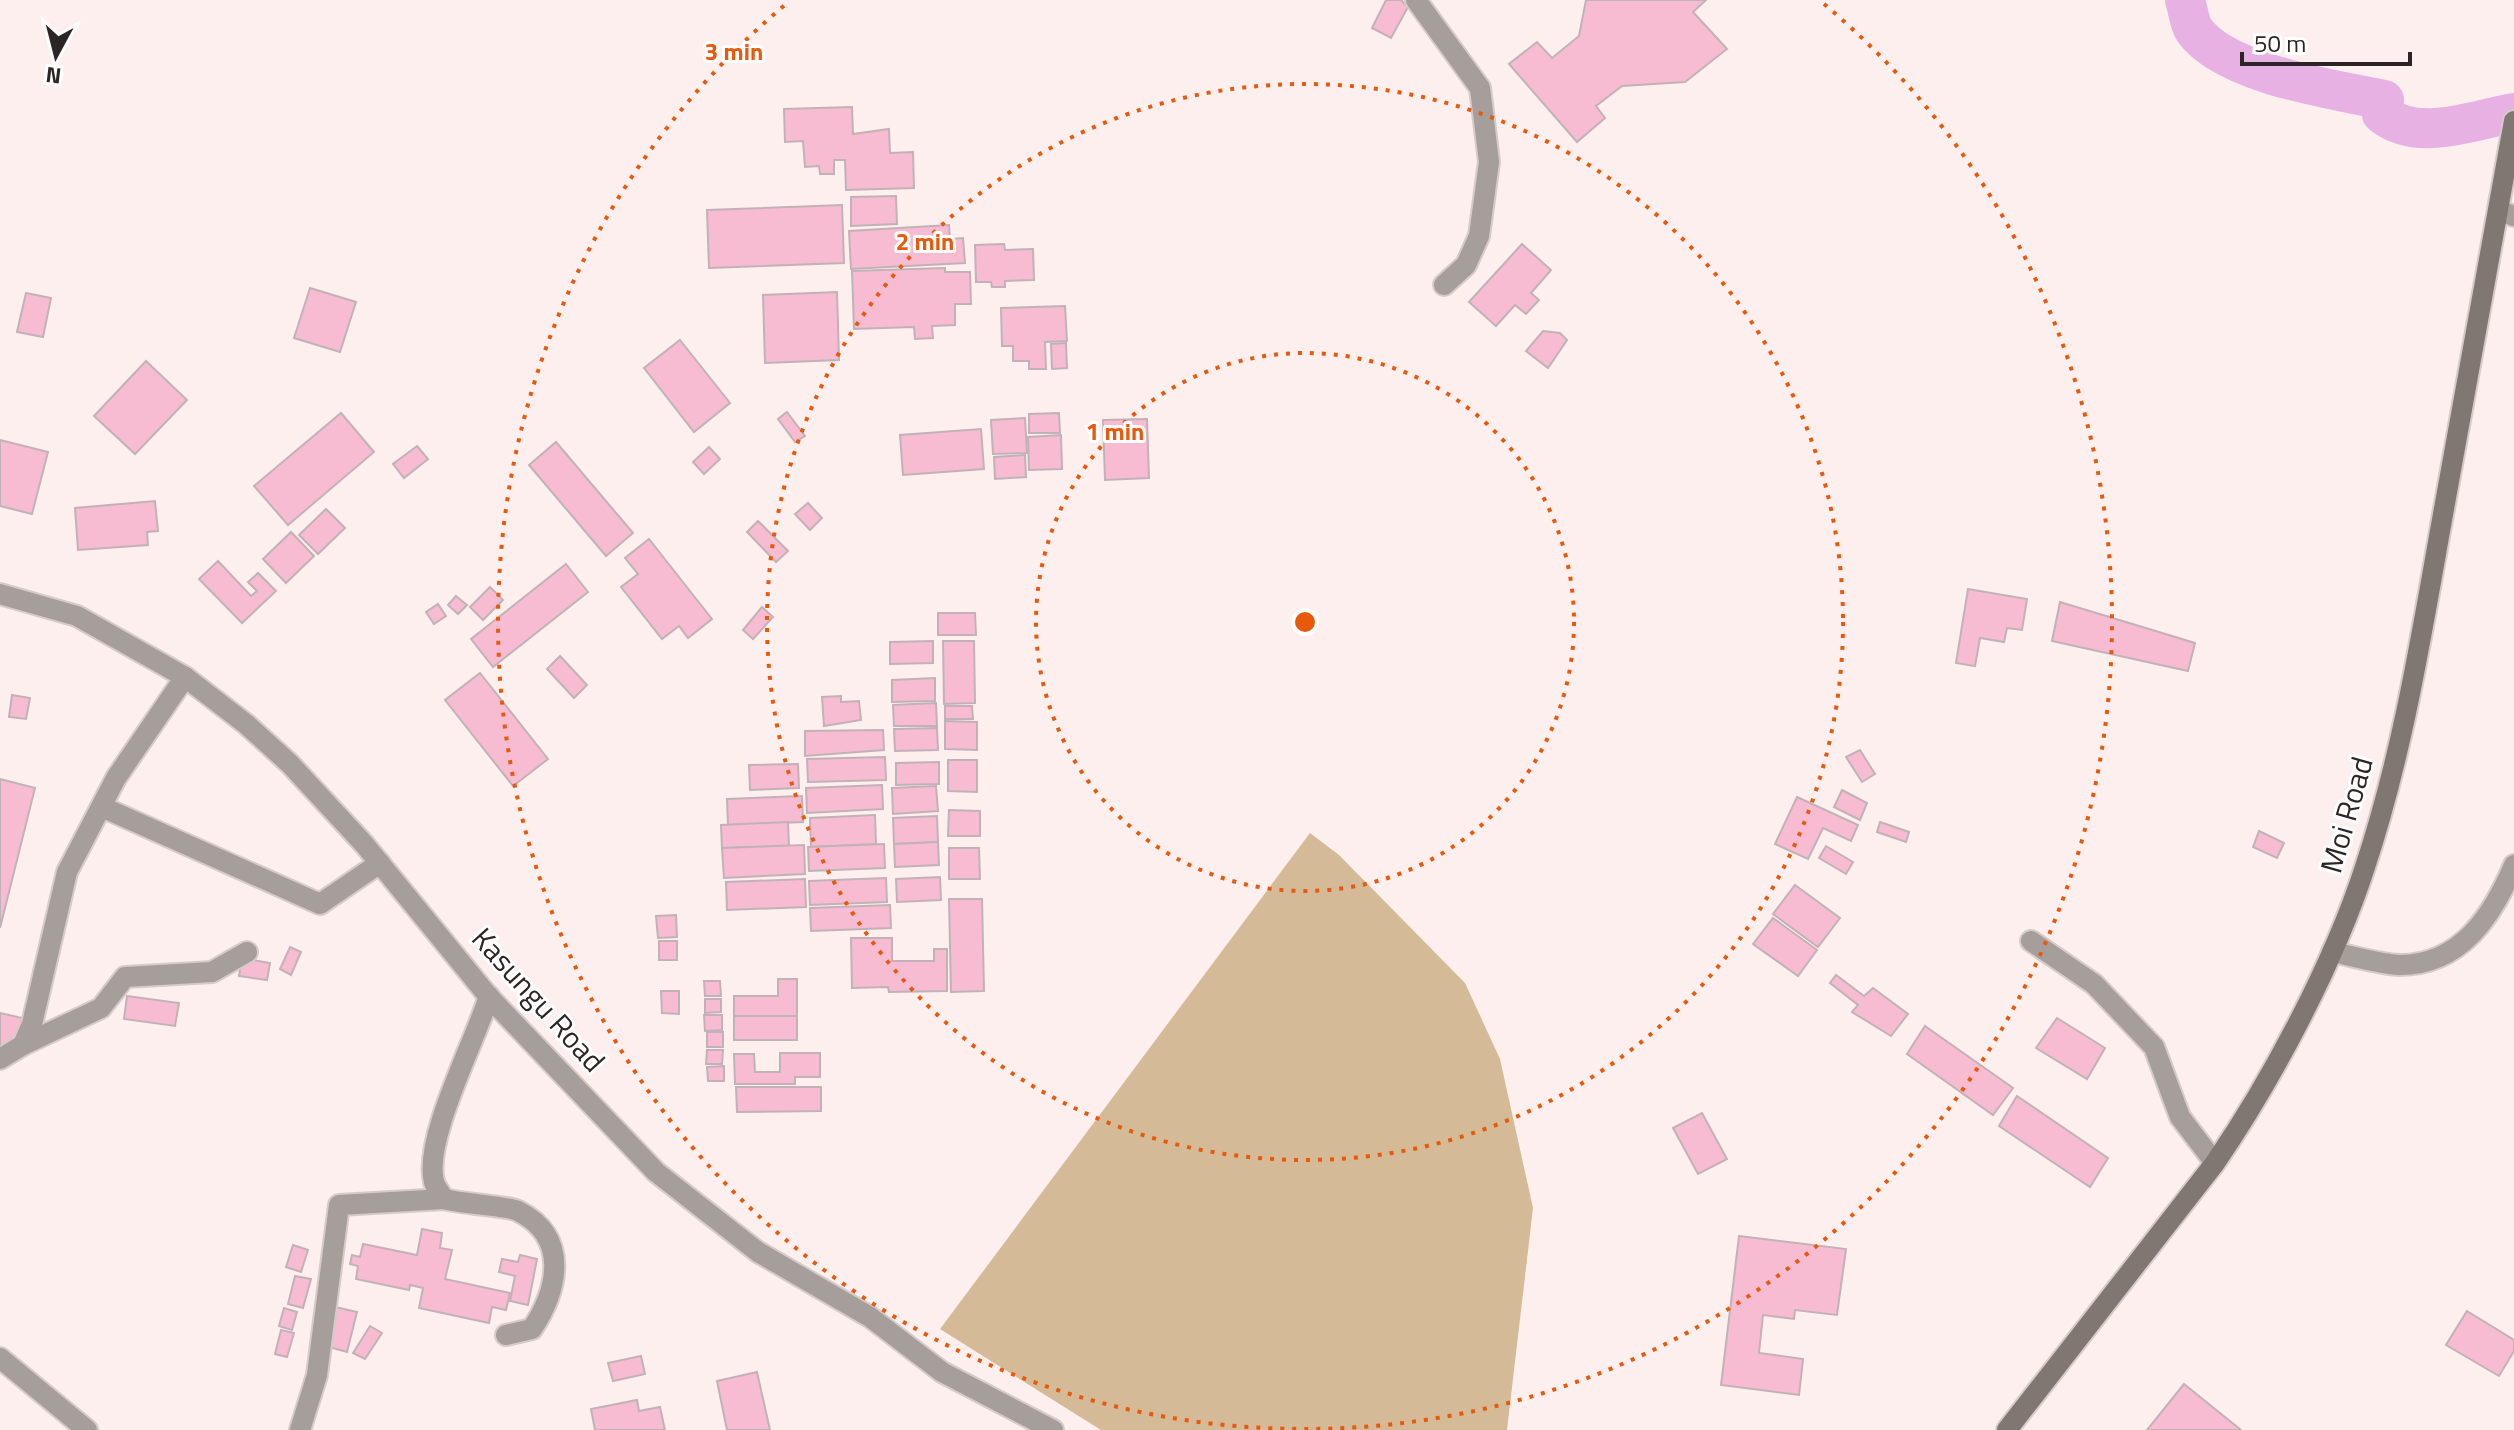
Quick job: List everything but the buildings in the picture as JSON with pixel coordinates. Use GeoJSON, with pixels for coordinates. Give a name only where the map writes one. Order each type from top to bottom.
{"type":"FeatureCollection","features":[{"type":"Feature","properties":{"kind":"main road","name":"Moi Road"},"geometry":{"type":"LineString","coordinates":[[2007,1430],[2215,1163],[2245,1119],[2332,952],[2364,870],[2389,788],[2507,214],[2514,123]]}},
{"type":"Feature","properties":{"kind":"street"},"geometry":{"type":"LineString","coordinates":[[1416,0],[1480,88],[1489,162],[1479,236],[1466,265],[1444,285]]}},
{"type":"Feature","properties":{"kind":"street","name":"Kasungu Road"},"geometry":{"type":"LineString","coordinates":[[0,594],[77,616],[185,677],[246,724],[290,764],[380,863],[489,996],[656,1172],[758,1252],[870,1317],[942,1372],[1053,1430]]}},
{"type":"Feature","properties":{"kind":"street"},"geometry":{"type":"LineString","coordinates":[[23,1045],[32,1024],[67,872],[116,778],[185,677]]}},
{"type":"Feature","properties":{"kind":"street"},"geometry":{"type":"LineString","coordinates":[[102,807],[320,904],[380,863]]}},
{"type":"Feature","properties":{"kind":"street"},"geometry":{"type":"LineString","coordinates":[[2332,952],[2397,965],[2428,963],[2471,936],[2498,905],[2514,865]]}},
{"type":"Feature","properties":{"kind":"street"},"geometry":{"type":"LineString","coordinates":[[2031,941],[2094,984],[2154,1047],[2180,1117],[2215,1163]]}},
{"type":"Feature","properties":{"kind":"street"},"geometry":{"type":"LineString","coordinates":[[0,1059],[101,1008],[125,977],[212,972],[247,952]]}},
{"type":"Feature","properties":{"kind":"street"},"geometry":{"type":"LineString","coordinates":[[444,1199],[434,1182],[444,1116],[455,1078],[480,1029],[489,996]]}},
{"type":"Feature","properties":{"kind":"street"},"geometry":{"type":"LineString","coordinates":[[300,1430],[317,1375],[339,1205],[444,1199],[464,1205],[516,1210],[539,1229],[551,1246],[556,1263],[553,1286],[543,1313],[532,1329],[506,1335]]}},
{"type":"Feature","properties":{"kind":"street"},"geometry":{"type":"LineString","coordinates":[[0,1358],[87,1430]]}},
{"type":"Feature","properties":{"kind":"shaded area"},"geometry":{"type":"Polygon","coordinates":[[[1310,833],[1339,855],[1465,983],[1500,1059],[1533,1208],[1507,1430],[1101,1430],[940,1329],[1310,833]]]}},
{"type":"Feature","properties":{"kind":"waterway"},"geometry":{"type":"LineString","coordinates":[[2185,0],[2194,30],[2229,58],[2254,69],[2309,85],[2384,100],[2382,114],[2397,123],[2412,127],[2446,127],[2514,113]]}}]}
